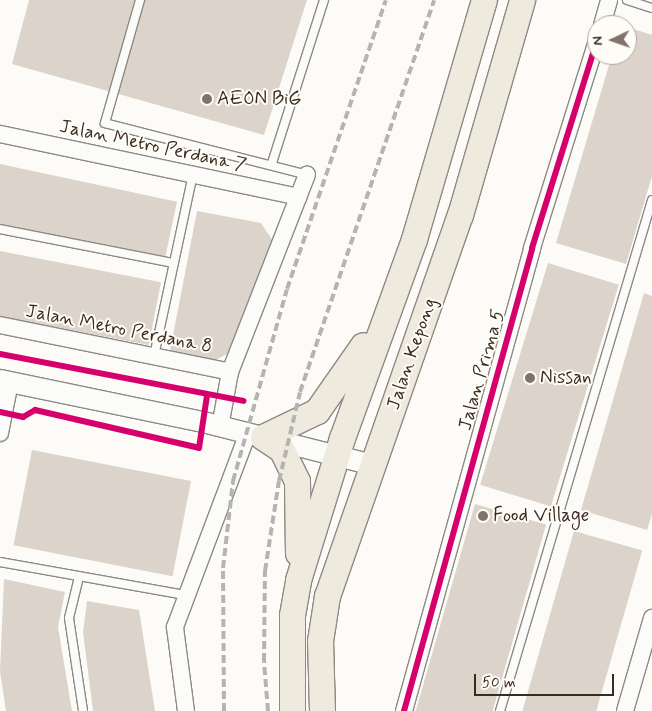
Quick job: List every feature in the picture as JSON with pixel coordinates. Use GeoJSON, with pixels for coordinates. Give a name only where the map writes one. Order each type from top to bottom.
{"type":"FeatureCollection","features":[{"type":"Feature","properties":{"kind":"main road"},"geometry":{"type":"LineString","coordinates":[[470,48],[479,0]]}},
{"type":"Feature","properties":{"kind":"main road","name":"Jalan Kepong"},"geometry":{"type":"LineString","coordinates":[[292,711],[292,615],[298,580],[337,455],[390,301],[414,239],[484,0]]}},
{"type":"Feature","properties":{"kind":"main road","name":"Jalan Kepong"},"geometry":{"type":"LineString","coordinates":[[322,711],[320,641],[327,596],[460,215],[522,0]]}},
{"type":"Feature","properties":{"kind":"main road"},"geometry":{"type":"LineString","coordinates":[[256,435],[317,411],[346,374],[390,301]]}},
{"type":"Feature","properties":{"kind":"main road"},"geometry":{"type":"LineString","coordinates":[[256,435],[282,450],[297,481],[298,580]]}},
{"type":"Feature","properties":{"kind":"street"},"geometry":{"type":"LineString","coordinates":[[605,15],[609,0]]}},
{"type":"Feature","properties":{"kind":"street","name":"Jalan Prima 5"},"geometry":{"type":"LineString","coordinates":[[404,711],[532,248],[589,65]]}},
{"type":"Feature","properties":{"kind":"street","name":"Jalan Metro Perdana 7"},"geometry":{"type":"LineString","coordinates":[[0,134],[298,197]]}},
{"type":"Feature","properties":{"kind":"street"},"geometry":{"type":"LineString","coordinates":[[220,427],[230,372],[307,175]]}},
{"type":"Feature","properties":{"kind":"street","name":"Jalan Metro Perdana 8"},"geometry":{"type":"LineString","coordinates":[[0,325],[230,372]]}},
{"type":"Feature","properties":{"kind":"street"},"geometry":{"type":"LineString","coordinates":[[0,433],[5,381],[256,435],[373,465]]}},
{"type":"Feature","properties":{"kind":"street"},"geometry":{"type":"LineString","coordinates":[[186,711],[175,627],[185,595],[256,435]]}},
{"type":"Feature","properties":{"kind":"street"},"geometry":{"type":"LineString","coordinates":[[625,711],[652,618]]}},
{"type":"Feature","properties":{"kind":"lane"},"geometry":{"type":"LineString","coordinates":[[140,0],[105,123],[272,163],[307,175]]}},
{"type":"Feature","properties":{"kind":"lane"},"geometry":{"type":"LineString","coordinates":[[272,163],[324,0]]}},
{"type":"Feature","properties":{"kind":"lane"},"geometry":{"type":"LineString","coordinates":[[627,0],[652,8]]}},
{"type":"Feature","properties":{"kind":"lane"},"geometry":{"type":"LineString","coordinates":[[154,356],[193,174]]}},
{"type":"Feature","properties":{"kind":"lane"},"geometry":{"type":"LineString","coordinates":[[500,711],[652,200]]}},
{"type":"Feature","properties":{"kind":"lane"},"geometry":{"type":"LineString","coordinates":[[0,229],[174,263]]}},
{"type":"Feature","properties":{"kind":"lane"},"geometry":{"type":"LineString","coordinates":[[0,562],[185,595]]}},
{"type":"Feature","properties":{"kind":"lane"},"geometry":{"type":"LineString","coordinates":[[79,577],[69,618],[84,711]]}},
{"type":"Feature","properties":{"kind":"building","name":"AEON BiG"},"geometry":{"type":"Polygon","coordinates":[[[29,0],[307,0],[264,135],[12,64],[29,0]]]}},
{"type":"Feature","properties":{"kind":"building"},"geometry":{"type":"Polygon","coordinates":[[[637,30],[652,35],[652,176],[626,264],[556,243],[609,65],[637,65],[637,30]]]}},
{"type":"Feature","properties":{"kind":"building"},"geometry":{"type":"Polygon","coordinates":[[[0,164],[177,202],[164,261],[0,226],[0,164]]]}},
{"type":"Feature","properties":{"kind":"building"},"geometry":{"type":"Polygon","coordinates":[[[197,211],[261,223],[273,241],[233,351],[212,362],[170,351],[197,211]]]}},
{"type":"Feature","properties":{"kind":"building"},"geometry":{"type":"Polygon","coordinates":[[[0,251],[161,282],[149,345],[0,316],[0,251]]]}},
{"type":"Feature","properties":{"kind":"building"},"geometry":{"type":"Polygon","coordinates":[[[548,263],[619,285],[551,506],[480,485],[548,263]]]}},
{"type":"Feature","properties":{"kind":"building"},"geometry":{"type":"Polygon","coordinates":[[[644,293],[652,296],[652,514],[647,530],[581,510],[644,293]]]}},
{"type":"Feature","properties":{"kind":"building"},"geometry":{"type":"Polygon","coordinates":[[[32,450],[191,481],[173,576],[13,545],[32,450]]]}},
{"type":"Feature","properties":{"kind":"building"},"geometry":{"type":"Polygon","coordinates":[[[475,504],[546,524],[493,711],[416,711],[475,504]]]}},
{"type":"Feature","properties":{"kind":"building"},"geometry":{"type":"Polygon","coordinates":[[[574,531],[642,551],[596,711],[522,711],[574,531]]]}},
{"type":"Feature","properties":{"kind":"building"},"geometry":{"type":"Polygon","coordinates":[[[4,579],[65,592],[58,627],[72,711],[6,711],[0,671],[4,579]]]}},
{"type":"Feature","properties":{"kind":"building"},"geometry":{"type":"Polygon","coordinates":[[[87,601],[139,610],[155,711],[93,711],[83,632],[87,601]]]}},
{"type":"Feature","properties":{"kind":"railway"},"geometry":{"type":"LineString","coordinates":[[224,711],[223,568],[233,481],[287,289],[386,0]]}},
{"type":"Feature","properties":{"kind":"railway"},"geometry":{"type":"LineString","coordinates":[[268,711],[264,661],[265,571],[279,481],[300,392],[434,0]]}},
{"type":"Feature","properties":{"kind":"cycle path"},"geometry":{"type":"LineString","coordinates":[[404,711],[532,248],[589,65]]}},
{"type":"Feature","properties":{"kind":"cycle path"},"geometry":{"type":"LineString","coordinates":[[0,354],[244,401]]}},
{"type":"Feature","properties":{"kind":"cycle path"},"geometry":{"type":"LineString","coordinates":[[0,412],[23,417],[35,410],[199,448],[207,396]]}},
{"type":"Feature","properties":{"kind":"place","name":"AEON BiG"},"geometry":{"type":"Point","coordinates":[207,99]}},
{"type":"Feature","properties":{"kind":"place","name":"Nissan"},"geometry":{"type":"Point","coordinates":[530,378]}},
{"type":"Feature","properties":{"kind":"place","name":"Food Village"},"geometry":{"type":"Point","coordinates":[483,516]}}]}
